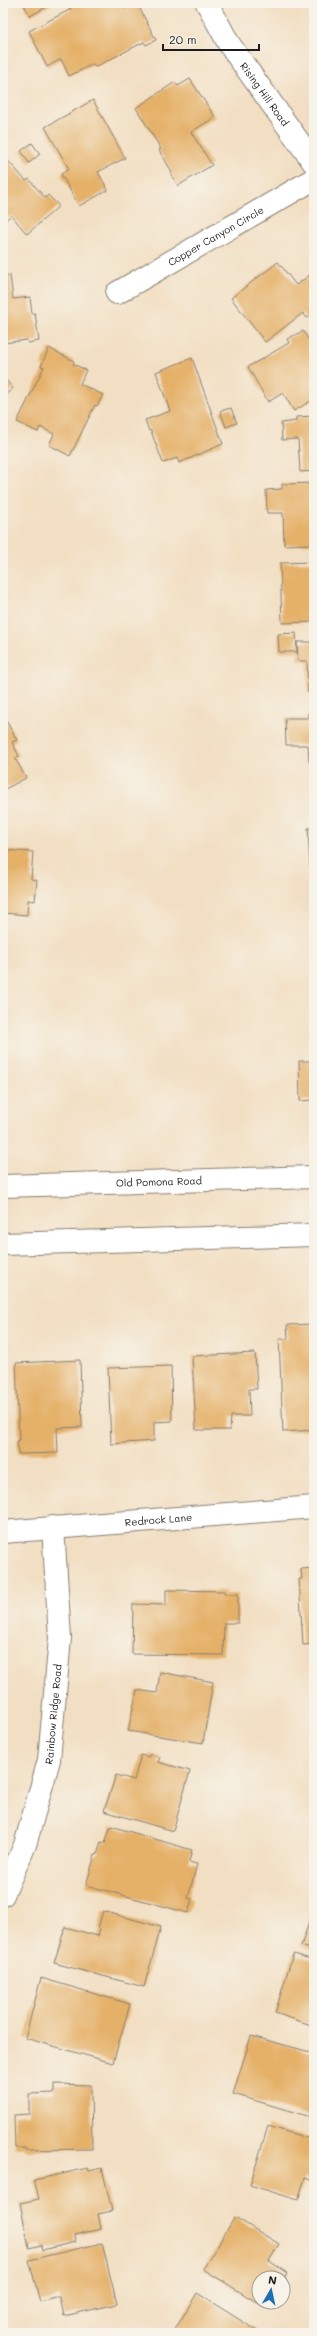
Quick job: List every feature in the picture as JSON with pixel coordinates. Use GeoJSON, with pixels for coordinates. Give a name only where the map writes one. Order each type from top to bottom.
{"type":"FeatureCollection","features":[{"type":"Feature","properties":{"kind":"street","name":"Rising Hill Road"},"geometry":{"type":"LineString","coordinates":[[207,3],[229,44],[314,163]]}},
{"type":"Feature","properties":{"kind":"street","name":"Copper Canyon Circle"},"geometry":{"type":"LineString","coordinates":[[118,293],[314,178]]}},
{"type":"Feature","properties":{"kind":"street","name":"Old Pomona Road"},"geometry":{"type":"LineString","coordinates":[[3,1186],[314,1177]]}},
{"type":"Feature","properties":{"kind":"street"},"geometry":{"type":"LineString","coordinates":[[3,1244],[314,1235]]}},
{"type":"Feature","properties":{"kind":"street","name":"Redrock Lane"},"geometry":{"type":"LineString","coordinates":[[3,1532],[314,1507]]}},
{"type":"Feature","properties":{"kind":"street","name":"Rainbow Ridge Road"},"geometry":{"type":"LineString","coordinates":[[3,1894],[25,1845],[49,1760],[60,1638],[53,1527]]}},
{"type":"Feature","properties":{"kind":"building"},"geometry":{"type":"Polygon","coordinates":[[[23,3],[54,3],[30,16],[23,3]]]}},
{"type":"Feature","properties":{"kind":"building"},"geometry":{"type":"Polygon","coordinates":[[[74,3],[89,3],[91,7],[96,3],[122,3],[126,9],[137,3],[156,40],[146,45],[144,42],[95,67],[93,64],[69,76],[61,59],[47,67],[29,31],[71,9],[69,6],[74,3]]]}},
{"type":"Feature","properties":{"kind":"building"},"geometry":{"type":"Polygon","coordinates":[[[190,79],[215,117],[191,132],[212,165],[178,186],[170,173],[172,172],[159,150],[161,149],[136,108],[175,82],[178,86],[190,79]]]}},
{"type":"Feature","properties":{"kind":"building"},"geometry":{"type":"Polygon","coordinates":[[[93,100],[125,158],[98,172],[108,190],[79,206],[61,174],[69,169],[45,127],[93,100]]]}},
{"type":"Feature","properties":{"kind":"building"},"geometry":{"type":"Polygon","coordinates":[[[32,143],[40,154],[29,163],[21,151],[32,143]]]}},
{"type":"Feature","properties":{"kind":"building"},"geometry":{"type":"Polygon","coordinates":[[[3,155],[26,181],[29,179],[45,198],[48,195],[59,206],[27,234],[11,215],[3,223],[3,155]]]}},
{"type":"Feature","properties":{"kind":"building"},"geometry":{"type":"Polygon","coordinates":[[[278,262],[296,285],[314,272],[314,313],[307,318],[303,313],[265,342],[231,298],[278,262]]]}},
{"type":"Feature","properties":{"kind":"building"},"geometry":{"type":"Polygon","coordinates":[[[10,275],[13,299],[30,297],[32,314],[35,313],[39,341],[28,343],[27,340],[3,343],[3,276],[10,275]]]}},
{"type":"Feature","properties":{"kind":"building"},"geometry":{"type":"Polygon","coordinates":[[[303,331],[309,340],[314,337],[314,399],[294,411],[283,393],[268,402],[248,367],[289,343],[287,339],[303,331]]]}},
{"type":"Feature","properties":{"kind":"building"},"geometry":{"type":"Polygon","coordinates":[[[49,348],[74,361],[73,364],[86,370],[80,384],[103,395],[97,406],[95,405],[70,456],[49,445],[54,434],[40,427],[38,432],[17,422],[44,367],[41,366],[49,348]]]}},
{"type":"Feature","properties":{"kind":"building"},"geometry":{"type":"Polygon","coordinates":[[[192,358],[223,444],[179,463],[177,458],[163,463],[151,431],[149,431],[145,420],[170,411],[156,372],[192,358]]]}},
{"type":"Feature","properties":{"kind":"building"},"geometry":{"type":"Polygon","coordinates":[[[6,380],[13,388],[3,397],[3,382],[6,380]]]}},
{"type":"Feature","properties":{"kind":"building"},"geometry":{"type":"Polygon","coordinates":[[[231,408],[237,423],[226,427],[220,411],[231,408]]]}},
{"type":"Feature","properties":{"kind":"building"},"geometry":{"type":"Polygon","coordinates":[[[314,416],[314,471],[300,472],[298,439],[282,440],[281,423],[296,421],[296,417],[314,416]]]}},
{"type":"Feature","properties":{"kind":"building"},"geometry":{"type":"Polygon","coordinates":[[[314,483],[314,544],[284,545],[283,513],[267,513],[266,490],[282,489],[282,484],[314,483]]]}},
{"type":"Feature","properties":{"kind":"building"},"geometry":{"type":"Polygon","coordinates":[[[314,562],[314,622],[282,623],[280,563],[314,562]]]}},
{"type":"Feature","properties":{"kind":"building"},"geometry":{"type":"Polygon","coordinates":[[[296,633],[297,652],[279,652],[278,634],[296,633]]]}},
{"type":"Feature","properties":{"kind":"building"},"geometry":{"type":"Polygon","coordinates":[[[312,638],[314,638],[314,693],[308,693],[307,661],[298,661],[297,642],[312,642],[312,638]]]}},
{"type":"Feature","properties":{"kind":"building"},"geometry":{"type":"Polygon","coordinates":[[[308,713],[314,713],[314,762],[309,762],[308,745],[286,745],[285,718],[308,718],[308,713]]]}},
{"type":"Feature","properties":{"kind":"building"},"geometry":{"type":"Polygon","coordinates":[[[4,717],[17,740],[12,742],[19,756],[15,758],[26,778],[3,790],[4,717]]]}},
{"type":"Feature","properties":{"kind":"building"},"geometry":{"type":"Polygon","coordinates":[[[308,828],[314,828],[314,866],[310,867],[308,828]]]}},
{"type":"Feature","properties":{"kind":"building"},"geometry":{"type":"Polygon","coordinates":[[[3,850],[33,852],[31,879],[37,880],[35,901],[28,900],[27,915],[3,913],[3,850]]]}},
{"type":"Feature","properties":{"kind":"building"},"geometry":{"type":"Polygon","coordinates":[[[312,886],[314,886],[314,909],[313,909],[312,886]]]}},
{"type":"Feature","properties":{"kind":"building"},"geometry":{"type":"Polygon","coordinates":[[[299,1061],[314,1061],[314,1100],[300,1101],[299,1061]]]}},
{"type":"Feature","properties":{"kind":"building"},"geometry":{"type":"Polygon","coordinates":[[[314,1324],[314,1430],[283,1432],[279,1339],[288,1339],[287,1325],[314,1324]]]}},
{"type":"Feature","properties":{"kind":"building"},"geometry":{"type":"Polygon","coordinates":[[[255,1353],[257,1389],[249,1389],[250,1416],[231,1416],[230,1430],[196,1430],[192,1356],[255,1353]]]}},
{"type":"Feature","properties":{"kind":"building"},"geometry":{"type":"Polygon","coordinates":[[[80,1360],[82,1427],[57,1428],[58,1453],[18,1454],[17,1440],[19,1440],[16,1363],[80,1360]]]}},
{"type":"Feature","properties":{"kind":"building"},"geometry":{"type":"Polygon","coordinates":[[[171,1366],[172,1421],[154,1422],[154,1441],[111,1444],[108,1368],[171,1366]]]}},
{"type":"Feature","properties":{"kind":"building"},"geometry":{"type":"Polygon","coordinates":[[[314,1568],[314,1644],[303,1645],[299,1579],[302,1579],[301,1569],[314,1568]]]}},
{"type":"Feature","properties":{"kind":"building"},"geometry":{"type":"Polygon","coordinates":[[[166,1590],[225,1591],[224,1594],[238,1594],[238,1623],[224,1623],[223,1655],[132,1654],[133,1604],[166,1605],[166,1590]]]}},
{"type":"Feature","properties":{"kind":"building"},"geometry":{"type":"Polygon","coordinates":[[[160,1672],[213,1682],[203,1743],[128,1731],[137,1690],[157,1693],[160,1672]]]}},
{"type":"Feature","properties":{"kind":"building"},"geometry":{"type":"Polygon","coordinates":[[[150,1754],[160,1757],[158,1762],[190,1771],[173,1831],[104,1811],[116,1775],[134,1780],[141,1755],[149,1757],[150,1754]]]}},
{"type":"Feature","properties":{"kind":"building"},"geometry":{"type":"Polygon","coordinates":[[[111,1826],[192,1850],[189,1862],[197,1864],[188,1898],[192,1899],[188,1913],[86,1885],[95,1855],[97,1855],[101,1842],[105,1843],[111,1826]]]}},
{"type":"Feature","properties":{"kind":"building"},"geometry":{"type":"Polygon","coordinates":[[[314,1908],[314,1950],[301,1946],[314,1908]]]}},
{"type":"Feature","properties":{"kind":"building"},"geometry":{"type":"Polygon","coordinates":[[[103,1911],[161,1927],[144,1987],[54,1963],[65,1927],[98,1936],[100,1929],[98,1928],[103,1911]]]}},
{"type":"Feature","properties":{"kind":"building"},"geometry":{"type":"Polygon","coordinates":[[[293,1954],[314,1960],[314,2026],[275,2013],[293,1954]]]}},
{"type":"Feature","properties":{"kind":"building"},"geometry":{"type":"Polygon","coordinates":[[[41,1978],[130,2004],[113,2063],[25,2038],[41,1978]]]}},
{"type":"Feature","properties":{"kind":"building"},"geometry":{"type":"Polygon","coordinates":[[[251,2036],[314,2053],[314,2118],[233,2094],[251,2036]]]}},
{"type":"Feature","properties":{"kind":"building"},"geometry":{"type":"Polygon","coordinates":[[[54,2084],[91,2085],[92,2149],[25,2150],[25,2148],[15,2148],[14,2115],[29,2114],[29,2094],[54,2093],[54,2084]]]}},
{"type":"Feature","properties":{"kind":"building"},"geometry":{"type":"Polygon","coordinates":[[[268,2126],[314,2140],[314,2181],[305,2178],[298,2200],[250,2185],[268,2126]]]}},
{"type":"Feature","properties":{"kind":"building"},"geometry":{"type":"Polygon","coordinates":[[[88,2168],[89,2171],[102,2168],[112,2211],[98,2214],[101,2229],[74,2235],[75,2242],[42,2250],[41,2245],[29,2248],[20,2203],[39,2199],[34,2180],[88,2168]]]}},
{"type":"Feature","properties":{"kind":"building"},"geometry":{"type":"Polygon","coordinates":[[[235,2217],[279,2244],[269,2261],[282,2270],[251,2270],[251,2299],[203,2269],[235,2217]]]}},
{"type":"Feature","properties":{"kind":"building"},"geometry":{"type":"Polygon","coordinates":[[[102,2243],[117,2304],[64,2316],[60,2297],[40,2302],[29,2260],[102,2243]]]}},
{"type":"Feature","properties":{"kind":"building"},"geometry":{"type":"Polygon","coordinates":[[[197,2293],[256,2330],[254,2333],[173,2333],[197,2293]]]}}]}
